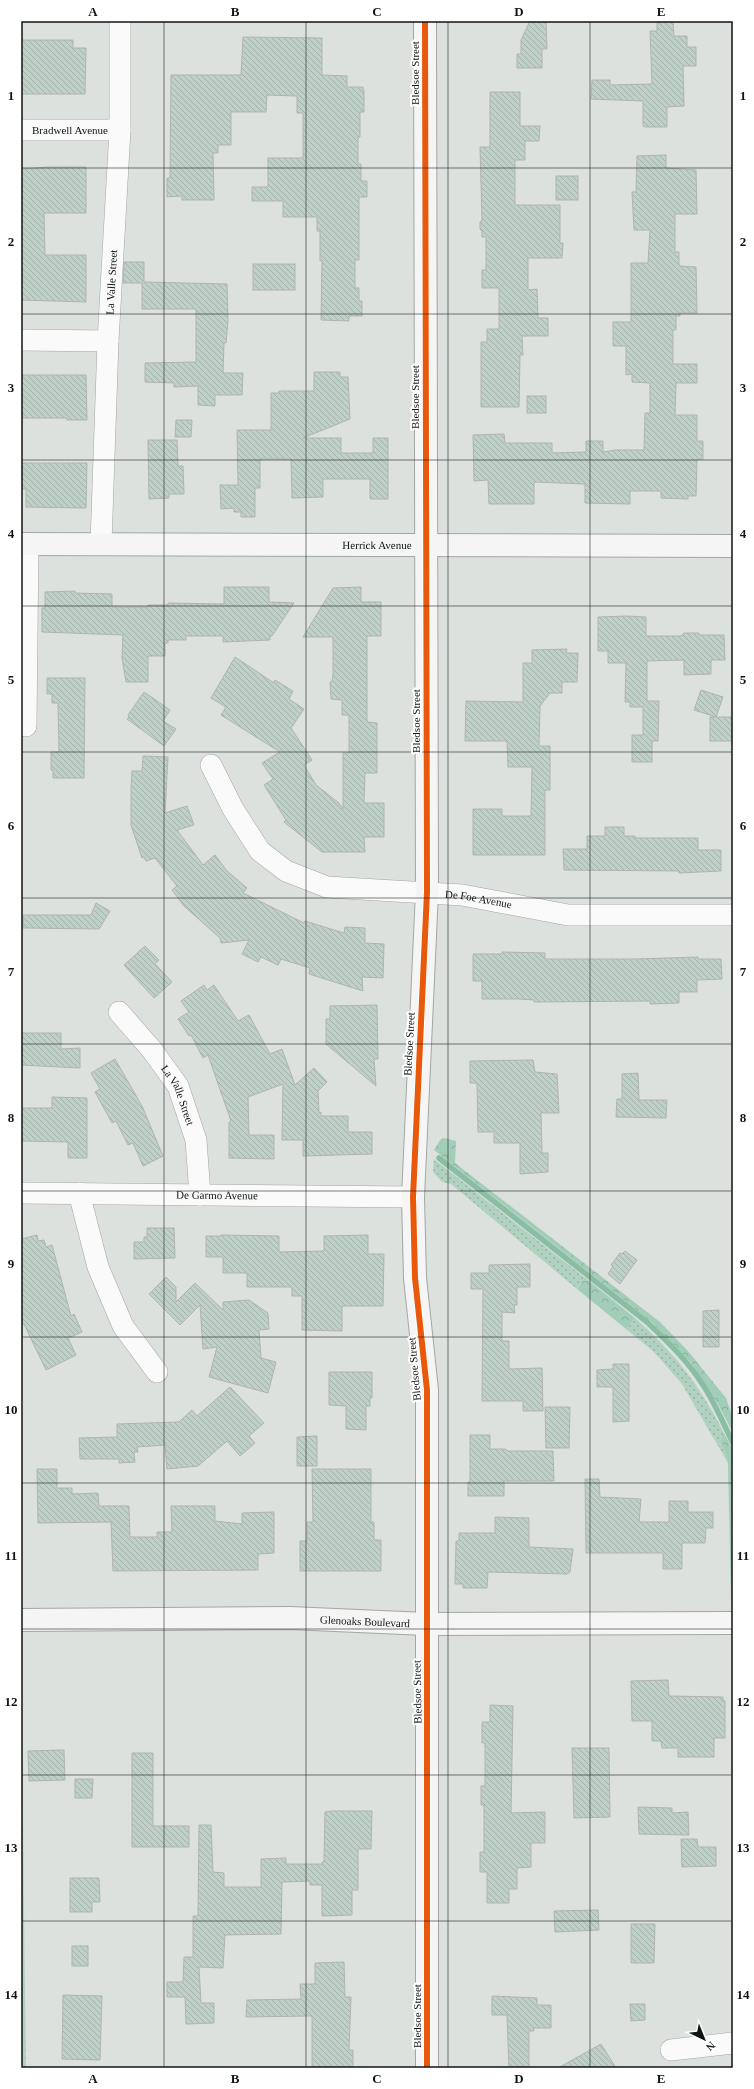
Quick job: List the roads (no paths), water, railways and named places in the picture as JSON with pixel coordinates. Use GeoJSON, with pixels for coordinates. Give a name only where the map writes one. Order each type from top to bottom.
{"type":"FeatureCollection","features":[{"type":"Feature","properties":{"kind":"street","name":"La Valle Street"},"geometry":{"type":"LineString","coordinates":[[101,544],[108,341],[120,130],[120,21]]}},
{"type":"Feature","properties":{"kind":"street","name":"Bledsoe Street"},"geometry":{"type":"LineString","coordinates":[[425,21],[425,546],[427,892],[413,1197],[415,1278],[427,1390],[427,2068]]}},
{"type":"Feature","properties":{"kind":"street","name":"Bradwell Avenue"},"geometry":{"type":"LineString","coordinates":[[21,130],[120,130]]}},
{"type":"Feature","properties":{"kind":"street"},"geometry":{"type":"LineString","coordinates":[[21,340],[108,341]]}},
{"type":"Feature","properties":{"kind":"street","name":"Herrick Avenue"},"geometry":{"type":"LineString","coordinates":[[24,544],[733,546]]}},
{"type":"Feature","properties":{"kind":"street"},"geometry":{"type":"LineString","coordinates":[[24,544],[26,726]]}},
{"type":"Feature","properties":{"kind":"street","name":"De Foe Avenue"},"geometry":{"type":"LineString","coordinates":[[211,764],[233,810],[260,851],[286,871],[327,887],[462,895],[568,915],[733,915]]}},
{"type":"Feature","properties":{"kind":"street","name":"La Valle Street"},"geometry":{"type":"LineString","coordinates":[[119,1012],[152,1050],[178,1086],[196,1140],[200,1195]]}},
{"type":"Feature","properties":{"kind":"street","name":"De Garmo Avenue"},"geometry":{"type":"LineString","coordinates":[[21,1193],[413,1197]]}},
{"type":"Feature","properties":{"kind":"street"},"geometry":{"type":"LineString","coordinates":[[79,1193],[98,1267],[123,1326],[157,1372]]}},
{"type":"Feature","properties":{"kind":"street","name":"Glenoaks Boulevard"},"geometry":{"type":"LineString","coordinates":[[21,1620],[290,1618],[426,1624],[733,1623]]}},
{"type":"Feature","properties":{"kind":"street"},"geometry":{"type":"LineString","coordinates":[[671,2050],[733,2042]]}},
{"type":"Feature","properties":{"kind":"waterway"},"geometry":{"type":"LineString","coordinates":[[439,1158],[647,1322],[662,1336],[684,1360],[703,1385],[733,1443]]}}]}
